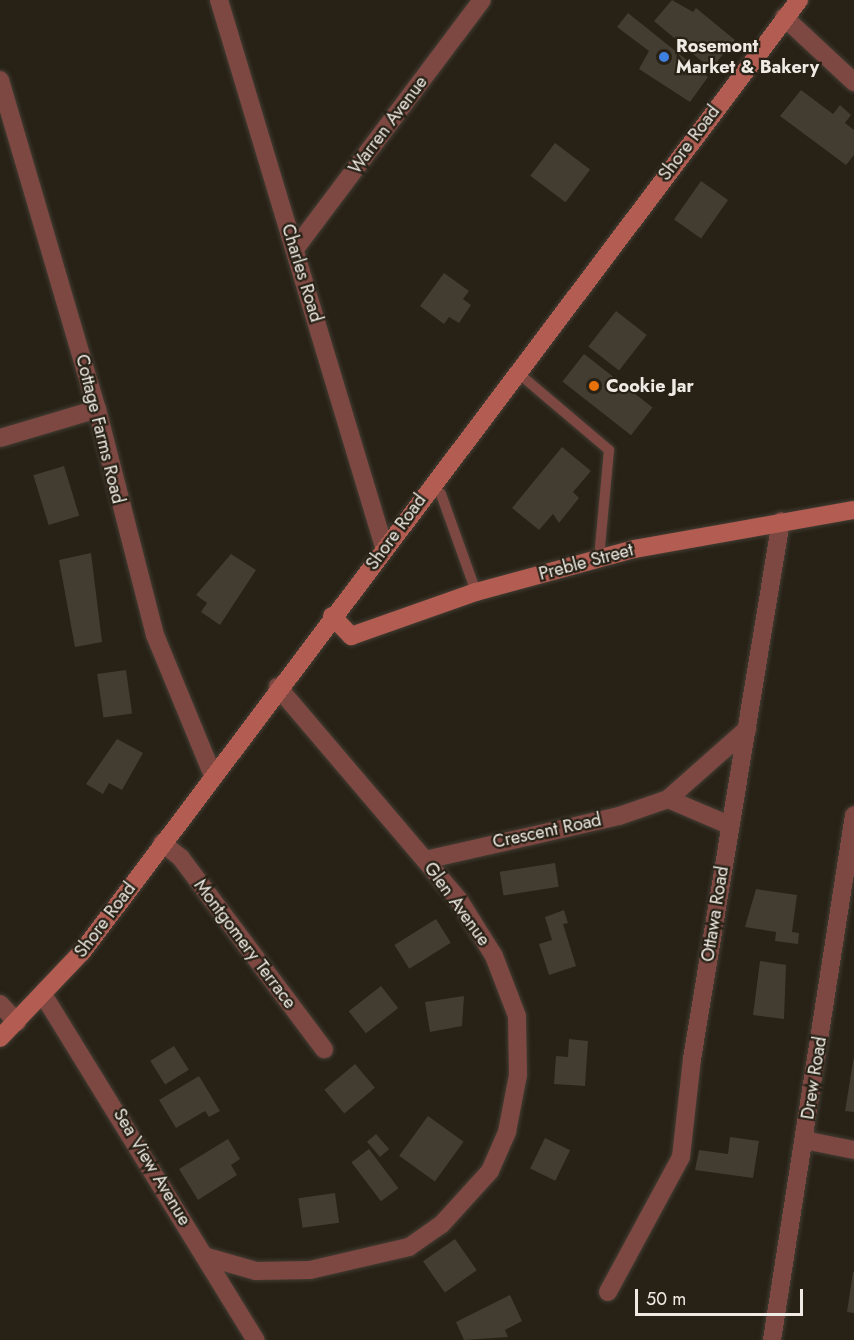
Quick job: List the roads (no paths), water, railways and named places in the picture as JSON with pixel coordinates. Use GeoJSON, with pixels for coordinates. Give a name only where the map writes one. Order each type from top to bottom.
{"type":"FeatureCollection","features":[{"type":"Feature","properties":{"kind":"street","name":"Charles Road"},"geometry":{"type":"LineString","coordinates":[[219,0],[384,547]]}},
{"type":"Feature","properties":{"kind":"street","name":"Warren Avenue"},"geometry":{"type":"LineString","coordinates":[[295,249],[482,0]]}},
{"type":"Feature","properties":{"kind":"street","name":"Shore Road"},"geometry":{"type":"LineString","coordinates":[[0,1038],[44,996],[162,843],[798,0]]}},
{"type":"Feature","properties":{"kind":"street"},"geometry":{"type":"LineString","coordinates":[[784,17],[854,82]]}},
{"type":"Feature","properties":{"kind":"street","name":"Cottage Farms Road"},"geometry":{"type":"LineString","coordinates":[[0,80],[97,409],[155,634],[213,773]]}},
{"type":"Feature","properties":{"kind":"street"},"geometry":{"type":"LineString","coordinates":[[0,438],[97,409]]}},
{"type":"Feature","properties":{"kind":"street","name":"Preble Street"},"geometry":{"type":"LineString","coordinates":[[332,616],[351,636],[476,592],[599,558],[781,521],[854,510]]}},
{"type":"Feature","properties":{"kind":"street","name":"Ottawa Road"},"geometry":{"type":"LineString","coordinates":[[608,1292],[681,1157],[729,825],[781,521]]}},
{"type":"Feature","properties":{"kind":"street","name":"Glen Avenue"},"geometry":{"type":"LineString","coordinates":[[207,1257],[256,1271],[309,1270],[389,1255],[441,1225],[490,1171],[516,1094],[517,1016],[494,956],[425,860],[278,687]]}},
{"type":"Feature","properties":{"kind":"street","name":"Crescent Road"},"geometry":{"type":"LineString","coordinates":[[425,860],[619,816],[668,799],[747,729]]}},
{"type":"Feature","properties":{"kind":"street"},"geometry":{"type":"LineString","coordinates":[[668,799],[729,825]]}},
{"type":"Feature","properties":{"kind":"street","name":"Drew Road"},"geometry":{"type":"LineString","coordinates":[[772,1340],[854,815]]}},
{"type":"Feature","properties":{"kind":"street","name":"Montgomery Terrace"},"geometry":{"type":"LineString","coordinates":[[162,843],[181,858],[324,1049]]}},
{"type":"Feature","properties":{"kind":"street","name":"Sea View Avenue"},"geometry":{"type":"LineString","coordinates":[[44,996],[207,1257],[256,1340]]}},
{"type":"Feature","properties":{"kind":"street"},"geometry":{"type":"LineString","coordinates":[[0,1004],[17,1022]]}},
{"type":"Feature","properties":{"kind":"street"},"geometry":{"type":"LineString","coordinates":[[804,1140],[854,1150]]}},
{"type":"Feature","properties":{"kind":"lane"},"geometry":{"type":"LineString","coordinates":[[517,372],[609,450],[599,558]]}},
{"type":"Feature","properties":{"kind":"lane"},"geometry":{"type":"LineString","coordinates":[[430,485],[441,494],[476,592]]}},
{"type":"Feature","properties":{"kind":"place","name":"Rosemont Market & Bakery"},"geometry":{"type":"Point","coordinates":[664,57]}},
{"type":"Feature","properties":{"kind":"place","name":"Cookie Jar"},"geometry":{"type":"Point","coordinates":[594,386]}}]}
